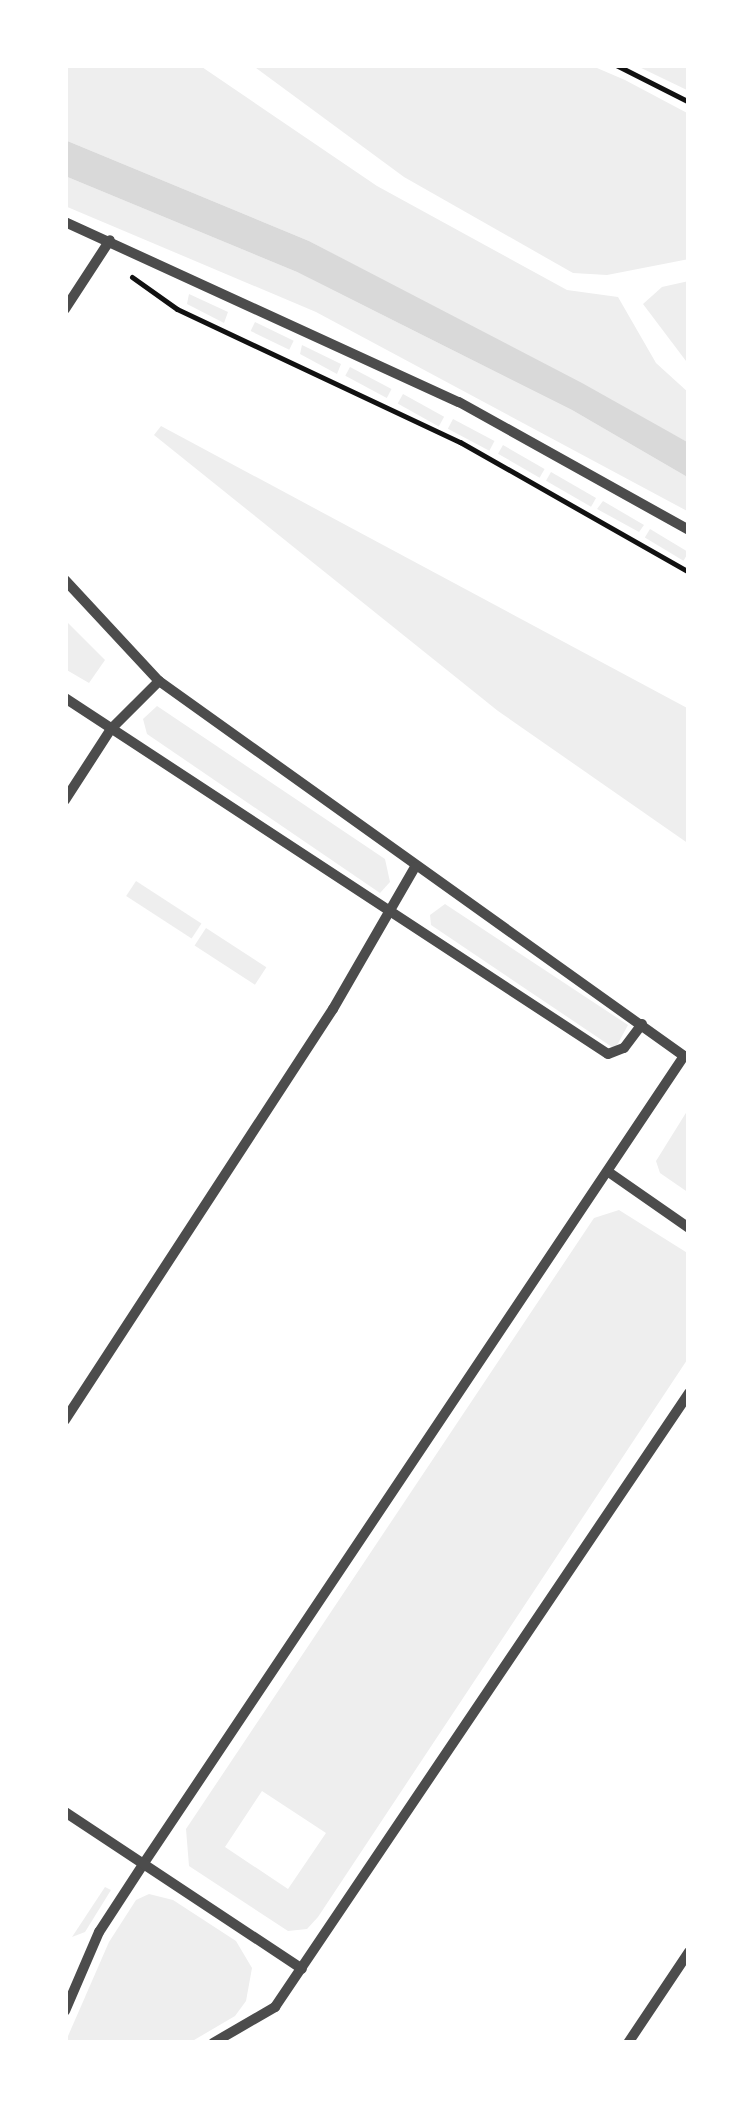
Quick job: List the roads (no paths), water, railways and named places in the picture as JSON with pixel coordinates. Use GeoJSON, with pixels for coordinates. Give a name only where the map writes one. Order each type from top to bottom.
{"type":"FeatureCollection","features":[{"type":"Feature","properties":{"kind":"street"},"geometry":{"type":"LineString","coordinates":[[65,222],[459,402],[689,530]]}},
{"type":"Feature","properties":{"kind":"street"},"geometry":{"type":"LineString","coordinates":[[65,309],[110,240]]}},
{"type":"Feature","properties":{"kind":"street"},"geometry":{"type":"LineString","coordinates":[[65,580],[159,681],[684,1056],[610,1173],[144,1862],[99,1932],[65,2011]]}},
{"type":"Feature","properties":{"kind":"street"},"geometry":{"type":"LineString","coordinates":[[65,800],[112,730],[159,681]]}},
{"type":"Feature","properties":{"kind":"street"},"geometry":{"type":"LineString","coordinates":[[65,698],[608,1054],[624,1048],[642,1024]]}},
{"type":"Feature","properties":{"kind":"street"},"geometry":{"type":"LineString","coordinates":[[65,1420],[392,913],[415,867]]}},
{"type":"Feature","properties":{"kind":"street"},"geometry":{"type":"LineString","coordinates":[[610,1173],[689,1228]]}},
{"type":"Feature","properties":{"kind":"street"},"geometry":{"type":"LineString","coordinates":[[212,2043],[275,2006],[689,1394]]}},
{"type":"Feature","properties":{"kind":"street"},"geometry":{"type":"LineString","coordinates":[[65,1812],[302,1969]]}},
{"type":"Feature","properties":{"kind":"street"},"geometry":{"type":"LineString","coordinates":[[628,2043],[689,1952]]}}]}
